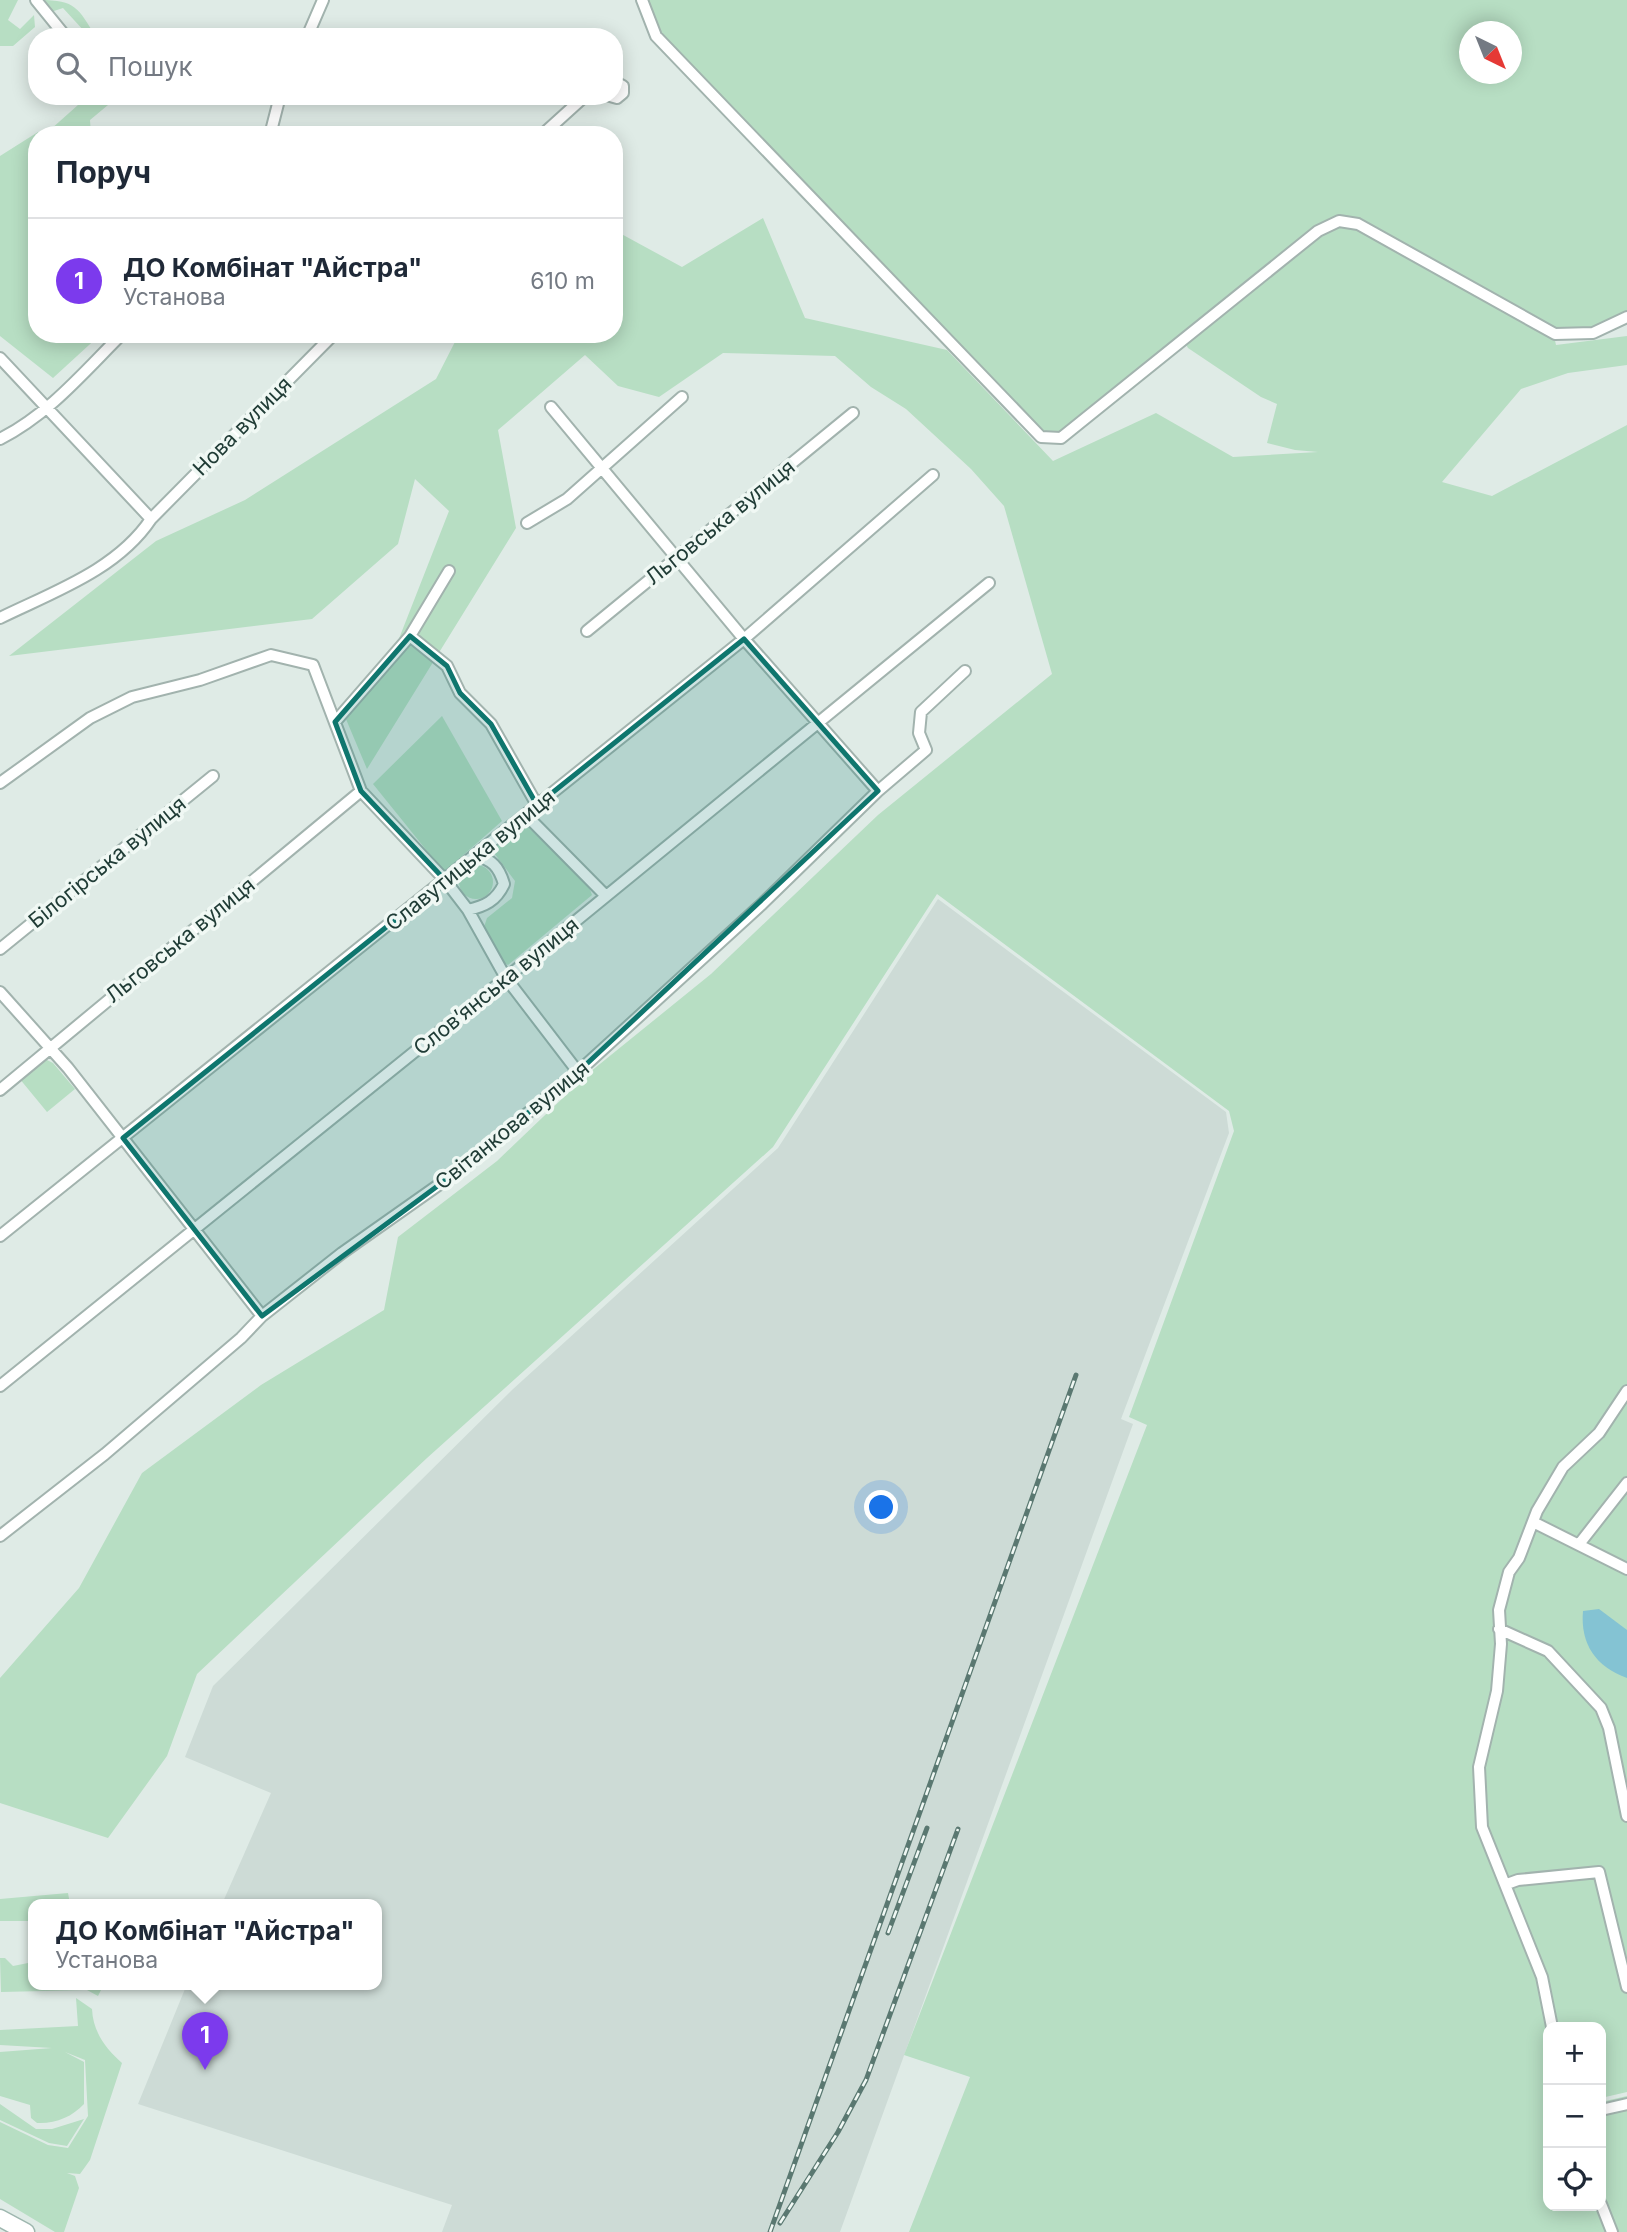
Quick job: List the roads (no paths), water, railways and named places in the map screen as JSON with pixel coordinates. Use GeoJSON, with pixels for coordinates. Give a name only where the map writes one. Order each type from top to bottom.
{"type":"FeatureCollection","features":[{"type":"Feature","properties":{"kind":"main road"},"geometry":{"type":"LineString","coordinates":[[0,2218],[26,2232]]}},
{"type":"Feature","properties":{"kind":"street"},"geometry":{"type":"LineString","coordinates":[[36,0],[59,28]]}},
{"type":"Feature","properties":{"kind":"street"},"geometry":{"type":"LineString","coordinates":[[311,28],[323,0]]}},
{"type":"Feature","properties":{"kind":"street"},"geometry":{"type":"LineString","coordinates":[[642,0],[656,36],[1041,437],[1060,438],[1318,231],[1339,221],[1358,224],[1555,334],[1594,332],[1627,317]]}},
{"type":"Feature","properties":{"kind":"street"},"geometry":{"type":"LineString","coordinates":[[273,126],[278,105]]}},
{"type":"Feature","properties":{"kind":"street"},"geometry":{"type":"LineString","coordinates":[[552,126],[575,105]]}},
{"type":"Feature","properties":{"kind":"street"},"geometry":{"type":"LineString","coordinates":[[0,439],[29,424],[47,409],[113,343]]}},
{"type":"Feature","properties":{"kind":"street","name":"Нова вулиця"},"geometry":{"type":"LineString","coordinates":[[0,618],[104,565],[138,538],[151,519],[325,343]]}},
{"type":"Feature","properties":{"kind":"street"},"geometry":{"type":"LineString","coordinates":[[0,358],[151,519]]}},
{"type":"Feature","properties":{"kind":"street"},"geometry":{"type":"LineString","coordinates":[[527,523],[567,499],[682,397]]}},
{"type":"Feature","properties":{"kind":"street"},"geometry":{"type":"LineString","coordinates":[[551,407],[678,556],[744,639],[878,791]]}},
{"type":"Feature","properties":{"kind":"street","name":"Льговська вулиця"},"geometry":{"type":"LineString","coordinates":[[587,631],[853,412]]}},
{"type":"Feature","properties":{"kind":"street","name":"Славутицька вулиця"},"geometry":{"type":"LineString","coordinates":[[0,1236],[744,639],[933,475]]}},
{"type":"Feature","properties":{"kind":"street"},"geometry":{"type":"LineString","coordinates":[[335,722],[410,636],[449,570]]}},
{"type":"Feature","properties":{"kind":"street","name":"Словʼянська вулиця"},"geometry":{"type":"LineString","coordinates":[[0,1385],[506,978],[989,583]]}},
{"type":"Feature","properties":{"kind":"street"},"geometry":{"type":"LineString","coordinates":[[410,636],[447,666],[460,693],[491,724],[537,806]]}},
{"type":"Feature","properties":{"kind":"street"},"geometry":{"type":"LineString","coordinates":[[0,783],[90,718],[132,697],[200,680],[271,655],[313,665],[361,791],[445,880],[468,910],[506,978],[578,1072]]}},
{"type":"Feature","properties":{"kind":"street","name":"Світанкова вулиця"},"geometry":{"type":"LineString","coordinates":[[0,1536],[106,1454],[241,1338],[262,1316],[342,1253],[447,1179],[578,1072],[762,904],[878,791],[926,750],[919,733],[921,712],[965,671]]}},
{"type":"Feature","properties":{"kind":"street","name":"Білогірська вулиця"},"geometry":{"type":"LineString","coordinates":[[0,949],[213,776]]}},
{"type":"Feature","properties":{"kind":"street","name":"Льговська вулиця"},"geometry":{"type":"LineString","coordinates":[[0,1090],[361,791]]}},
{"type":"Feature","properties":{"kind":"street"},"geometry":{"type":"LineString","coordinates":[[526,815],[606,896]]}},
{"type":"Feature","properties":{"kind":"street"},"geometry":{"type":"LineString","coordinates":[[468,910],[489,903],[499,895],[504,884],[500,872],[489,859],[475,856]]}},
{"type":"Feature","properties":{"kind":"street"},"geometry":{"type":"LineString","coordinates":[[0,992],[50,1047],[262,1316]]}},
{"type":"Feature","properties":{"kind":"street"},"geometry":{"type":"LineString","coordinates":[[1551,2022],[1542,1977],[1482,1827],[1479,1767],[1497,1691],[1502,1644],[1499,1610],[1509,1572],[1519,1558],[1533,1522],[1563,1467],[1599,1433],[1627,1391]]}},
{"type":"Feature","properties":{"kind":"street"},"geometry":{"type":"LineString","coordinates":[[1580,1543],[1627,1483]]}},
{"type":"Feature","properties":{"kind":"street"},"geometry":{"type":"LineString","coordinates":[[1533,1522],[1580,1543],[1627,1569]]}},
{"type":"Feature","properties":{"kind":"street"},"geometry":{"type":"LineString","coordinates":[[1499,1629],[1548,1651],[1601,1708],[1609,1728],[1627,1816]]}},
{"type":"Feature","properties":{"kind":"street"},"geometry":{"type":"LineString","coordinates":[[1507,1884],[1554,1875],[1599,1871],[1627,1987]]}},
{"type":"Feature","properties":{"kind":"street"},"geometry":{"type":"LineString","coordinates":[[1606,2109],[1627,2104]]}},
{"type":"Feature","properties":{"kind":"street"},"geometry":{"type":"LineString","coordinates":[[1604,2211],[1612,2232]]}},
{"type":"Feature","properties":{"kind":"water"},"geometry":{"type":"Polygon","coordinates":[[[1599,1609],[1627,1630],[1627,1678],[1607,1668],[1587,1644],[1583,1611],[1599,1609]]]}},
{"type":"Feature","properties":{"kind":"railway"},"geometry":{"type":"LineString","coordinates":[[770,2232],[1076,1375]]}},
{"type":"Feature","properties":{"kind":"railway"},"geometry":{"type":"LineString","coordinates":[[888,1933],[927,1828]]}},
{"type":"Feature","properties":{"kind":"railway"},"geometry":{"type":"LineString","coordinates":[[780,2223],[838,2132],[866,2080],[958,1829]]}},
{"type":"Feature","properties":{"kind":"place","name":"ДО Комбінат \"Айстра\""},"geometry":{"type":"Point","coordinates":[205,2070]}}]}
